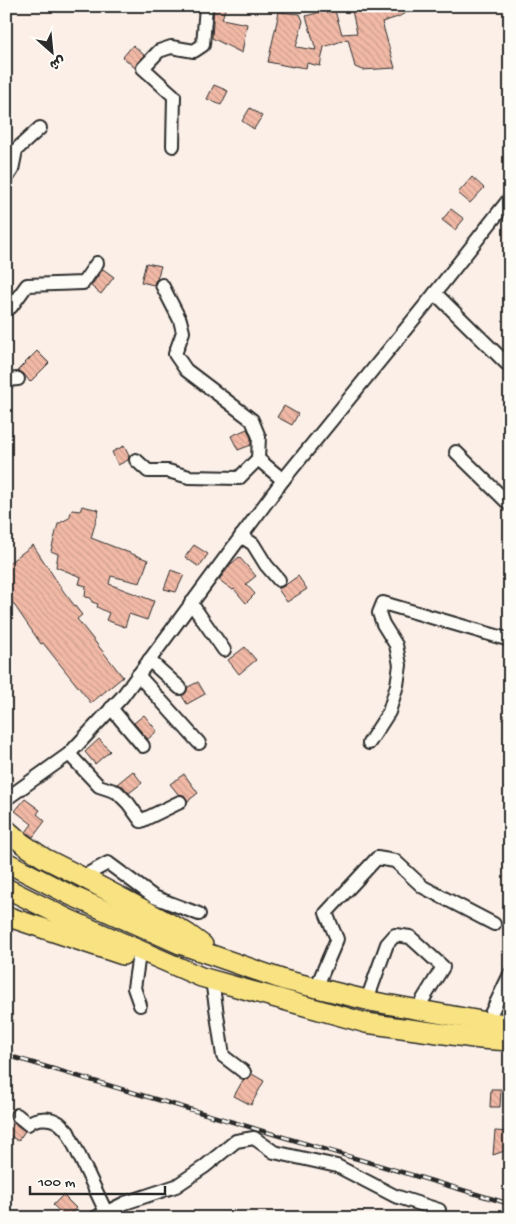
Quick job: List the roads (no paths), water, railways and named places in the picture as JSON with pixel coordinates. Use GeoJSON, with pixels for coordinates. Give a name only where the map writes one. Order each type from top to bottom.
{"type":"FeatureCollection","features":[{"type":"Feature","properties":{"kind":"highway"},"geometry":{"type":"LineString","coordinates":[[6,829],[33,852],[188,934],[214,956]]}},
{"type":"Feature","properties":{"kind":"highway"},"geometry":{"type":"LineString","coordinates":[[6,862],[70,895],[180,944],[284,980],[367,1000],[487,1022],[510,1024]]}},
{"type":"Feature","properties":{"kind":"highway"},"geometry":{"type":"LineString","coordinates":[[6,888],[68,919],[207,979]]}},
{"type":"Feature","properties":{"kind":"highway"},"geometry":{"type":"LineString","coordinates":[[6,916],[138,960],[366,1023],[481,1039],[510,1041]]}},
{"type":"Feature","properties":{"kind":"street"},"geometry":{"type":"LineString","coordinates":[[173,146],[174,96],[143,68],[159,51],[171,47],[194,51],[203,45],[206,6]]}},
{"type":"Feature","properties":{"kind":"street"},"geometry":{"type":"LineString","coordinates":[[6,179],[12,170],[11,147],[40,128]]}},
{"type":"Feature","properties":{"kind":"street"},"geometry":{"type":"LineString","coordinates":[[6,798],[69,754],[122,697],[283,480],[510,198]]}},
{"type":"Feature","properties":{"kind":"street"},"geometry":{"type":"LineString","coordinates":[[6,308],[11,306],[26,285],[83,283],[97,263]]}},
{"type":"Feature","properties":{"kind":"street"},"geometry":{"type":"LineString","coordinates":[[136,460],[148,471],[168,471],[189,477],[239,478],[258,459],[259,437],[252,420],[186,370],[175,354],[183,332],[180,320],[162,285]]}},
{"type":"Feature","properties":{"kind":"street"},"geometry":{"type":"LineString","coordinates":[[435,293],[510,367]]}},
{"type":"Feature","properties":{"kind":"street"},"geometry":{"type":"LineString","coordinates":[[456,452],[510,505]]}},
{"type":"Feature","properties":{"kind":"street"},"geometry":{"type":"LineString","coordinates":[[258,459],[283,480]]}},
{"type":"Feature","properties":{"kind":"street"},"geometry":{"type":"LineString","coordinates":[[241,536],[253,544],[266,565],[279,580]]}},
{"type":"Feature","properties":{"kind":"street"},"geometry":{"type":"LineString","coordinates":[[192,603],[224,650]]}},
{"type":"Feature","properties":{"kind":"street"},"geometry":{"type":"LineString","coordinates":[[369,743],[389,712],[397,685],[400,665],[396,645],[383,624],[379,613],[383,603],[510,640]]}},
{"type":"Feature","properties":{"kind":"street"},"geometry":{"type":"LineString","coordinates":[[149,660],[180,688]]}},
{"type":"Feature","properties":{"kind":"street"},"geometry":{"type":"LineString","coordinates":[[138,676],[199,743]]}},
{"type":"Feature","properties":{"kind":"street"},"geometry":{"type":"LineString","coordinates":[[111,708],[142,746]]}},
{"type":"Feature","properties":{"kind":"street"},"geometry":{"type":"LineString","coordinates":[[69,754],[98,786],[117,792],[141,821],[180,802]]}},
{"type":"Feature","properties":{"kind":"street"},"geometry":{"type":"LineString","coordinates":[[316,988],[337,939],[326,913],[377,858],[395,861],[423,887],[494,924]]}},
{"type":"Feature","properties":{"kind":"street"},"geometry":{"type":"LineString","coordinates":[[82,877],[108,863],[154,897],[198,914]]}},
{"type":"Feature","properties":{"kind":"street"},"geometry":{"type":"LineString","coordinates":[[367,1000],[387,944],[395,935],[410,937],[443,966],[417,1009]]}},
{"type":"Feature","properties":{"kind":"street"},"geometry":{"type":"LineString","coordinates":[[138,960],[134,988],[140,1005]]}},
{"type":"Feature","properties":{"kind":"street"},"geometry":{"type":"LineString","coordinates":[[487,1022],[510,974]]}},
{"type":"Feature","properties":{"kind":"street"},"geometry":{"type":"LineString","coordinates":[[207,979],[223,1056],[244,1072]]}},
{"type":"Feature","properties":{"kind":"street"},"geometry":{"type":"LineString","coordinates":[[17,1115],[28,1124],[33,1120],[45,1118],[58,1122],[68,1132],[101,1215],[125,1203],[176,1186],[204,1167],[236,1140],[254,1138],[274,1152],[337,1166],[395,1196],[439,1210]]}},
{"type":"Feature","properties":{"kind":"railway"},"geometry":{"type":"LineString","coordinates":[[6,1055],[510,1204]]}}]}
